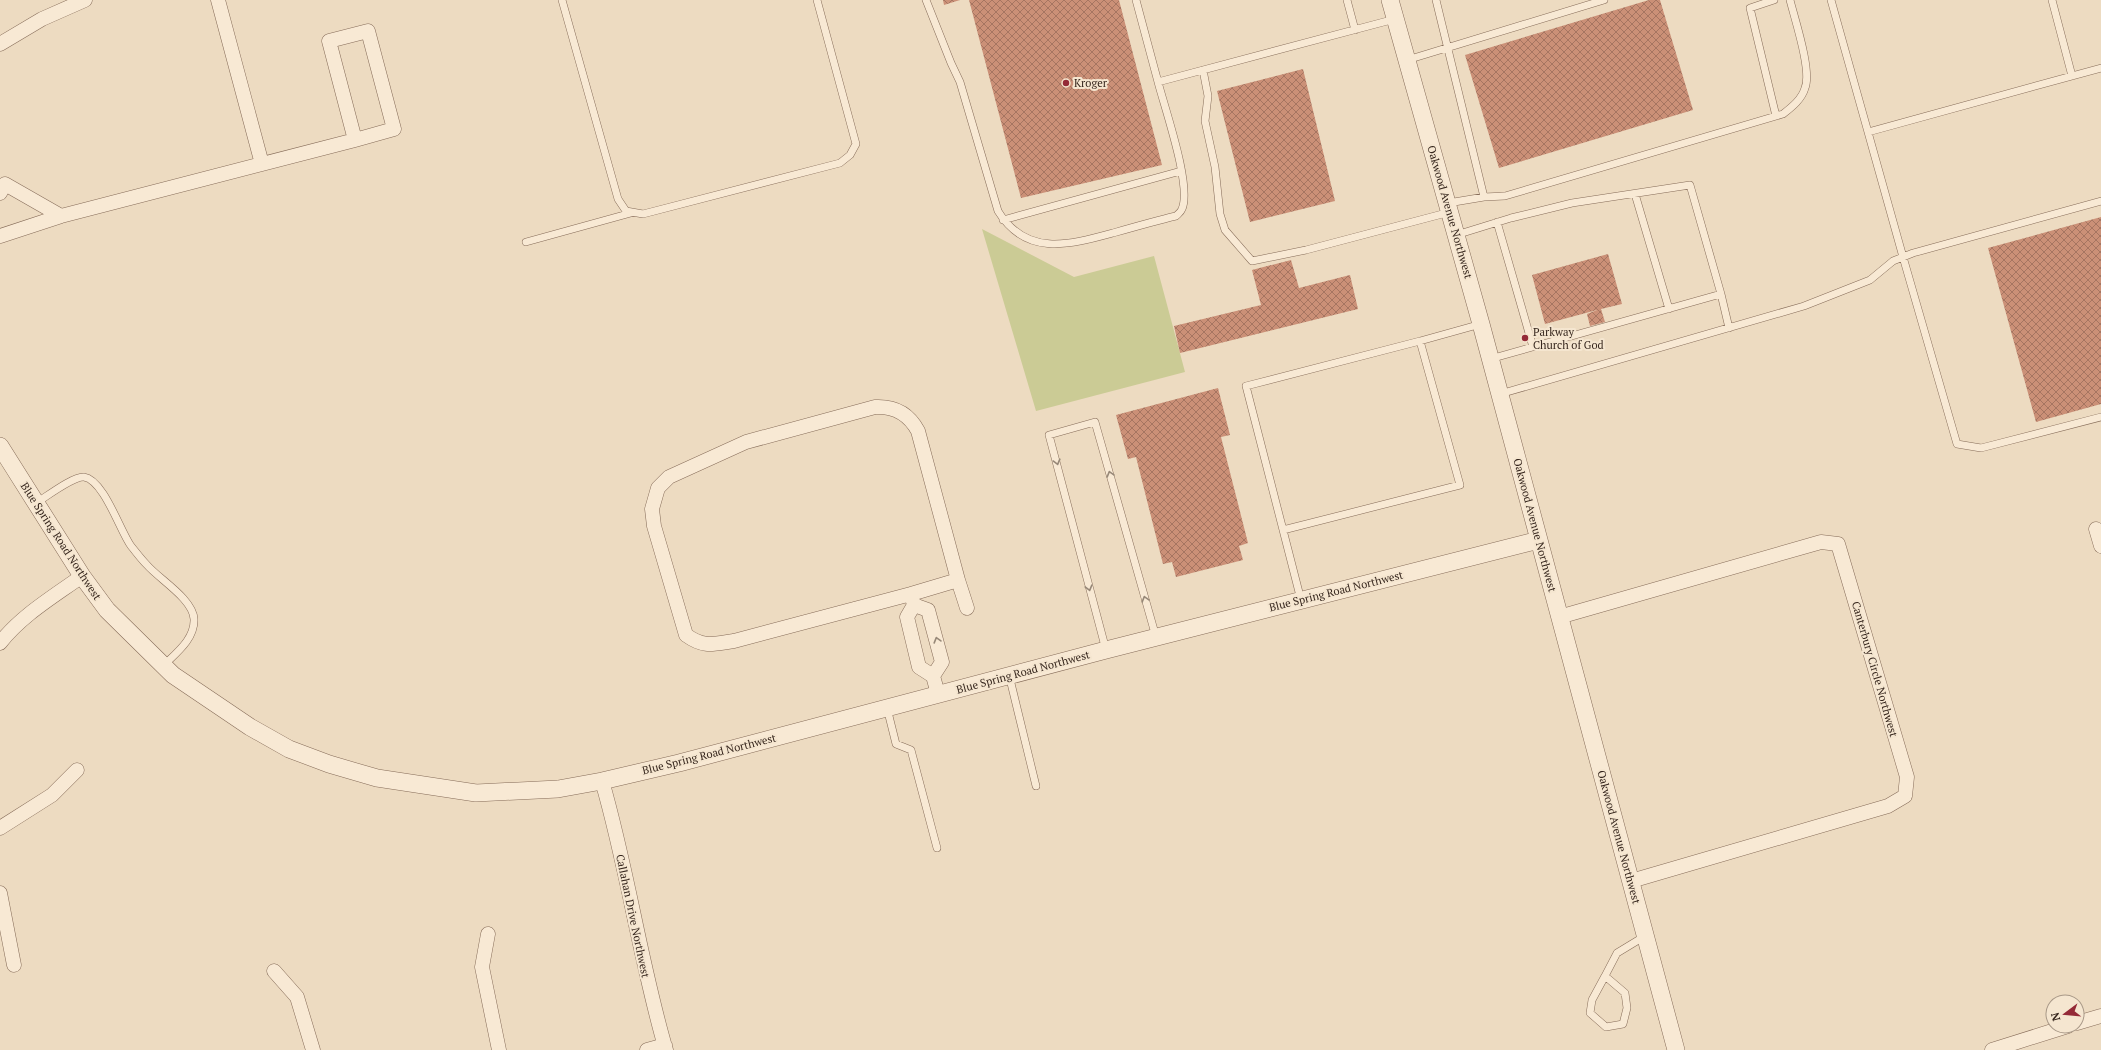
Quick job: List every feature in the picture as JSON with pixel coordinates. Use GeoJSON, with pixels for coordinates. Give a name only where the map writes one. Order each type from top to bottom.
{"type":"FeatureCollection","features":[{"type":"Feature","properties":{"kind":"street"},"geometry":{"type":"LineString","coordinates":[[0,44],[42,19],[85,0]]}},
{"type":"Feature","properties":{"kind":"street"},"geometry":{"type":"LineString","coordinates":[[218,0],[262,164]]}},
{"type":"Feature","properties":{"kind":"street","name":"Oakwood Avenue Northwest"},"geometry":{"type":"LineString","coordinates":[[1390,0],[1481,324],[1676,1050]]}},
{"type":"Feature","properties":{"kind":"street"},"geometry":{"type":"LineString","coordinates":[[0,236],[61,216],[355,140],[394,129],[368,31],[329,41],[355,140]]}},
{"type":"Feature","properties":{"kind":"street"},"geometry":{"type":"LineString","coordinates":[[0,193],[5,184],[61,216]]}},
{"type":"Feature","properties":{"kind":"street"},"geometry":{"type":"LineString","coordinates":[[958,580],[912,600],[708,645],[696,642],[686,635],[654,526],[652,509],[658,488],[669,477],[746,442],[875,407],[888,407],[900,412],[912,421],[918,431],[966,608]]}},
{"type":"Feature","properties":{"kind":"street","name":"Blue Spring Road Northwest"},"geometry":{"type":"LineString","coordinates":[[0,446],[82,576],[107,610],[163,666],[206,699],[289,749],[329,764],[377,778],[476,793],[558,789],[602,781],[679,763],[1156,637],[1539,540]]}},
{"type":"Feature","properties":{"kind":"street"},"geometry":{"type":"LineString","coordinates":[[2096,529],[2101,546]]}},
{"type":"Feature","properties":{"kind":"street","name":"Canterbury Circle Northwest"},"geometry":{"type":"LineString","coordinates":[[1559,617],[1821,542],[1838,544],[1907,777],[1905,796],[1888,806],[1631,881]]}},
{"type":"Feature","properties":{"kind":"street"},"geometry":{"type":"LineString","coordinates":[[0,644],[11,629],[26,615],[82,576]]}},
{"type":"Feature","properties":{"kind":"street"},"geometry":{"type":"LineString","coordinates":[[912,600],[928,610],[942,662],[933,676]]}},
{"type":"Feature","properties":{"kind":"street"},"geometry":{"type":"LineString","coordinates":[[912,600],[907,616],[919,667],[933,676],[938,694]]}},
{"type":"Feature","properties":{"kind":"street"},"geometry":{"type":"LineString","coordinates":[[0,828],[52,795],[77,770]]}},
{"type":"Feature","properties":{"kind":"street","name":"Callahan Drive Northwest"},"geometry":{"type":"LineString","coordinates":[[602,781],[611,813],[652,1003],[665,1047]]}},
{"type":"Feature","properties":{"kind":"street"},"geometry":{"type":"LineString","coordinates":[[0,893],[14,965]]}},
{"type":"Feature","properties":{"kind":"street"},"geometry":{"type":"LineString","coordinates":[[488,934],[482,966],[498,1050]]}},
{"type":"Feature","properties":{"kind":"street"},"geometry":{"type":"LineString","coordinates":[[274,971],[297,997],[313,1050]]}},
{"type":"Feature","properties":{"kind":"street"},"geometry":{"type":"LineString","coordinates":[[2085,1021],[2101,1016]]}},
{"type":"Feature","properties":{"kind":"street"},"geometry":{"type":"LineString","coordinates":[[1992,1050],[2045,1033]]}},
{"type":"Feature","properties":{"kind":"street"},"geometry":{"type":"LineString","coordinates":[[647,1050],[665,1047]]}},
{"type":"Feature","properties":{"kind":"lane"},"geometry":{"type":"LineString","coordinates":[[562,0],[618,199],[626,211],[643,214],[840,163],[850,155],[856,144],[817,0]]}},
{"type":"Feature","properties":{"kind":"lane"},"geometry":{"type":"LineString","coordinates":[[926,0],[951,64],[960,82],[998,211],[1006,225],[1021,236],[1041,244],[1057,246],[1077,243],[1176,216],[1182,210],[1185,196],[1181,171],[1136,0]]}},
{"type":"Feature","properties":{"kind":"lane"},"geometry":{"type":"LineString","coordinates":[[1347,0],[1355,30]]}},
{"type":"Feature","properties":{"kind":"lane"},"geometry":{"type":"LineString","coordinates":[[1436,0],[1446,48],[1484,197]]}},
{"type":"Feature","properties":{"kind":"lane"},"geometry":{"type":"LineString","coordinates":[[1407,60],[1604,0]]}},
{"type":"Feature","properties":{"kind":"lane"},"geometry":{"type":"LineString","coordinates":[[1774,0],[1750,8],[1776,116]]}},
{"type":"Feature","properties":{"kind":"lane"},"geometry":{"type":"LineString","coordinates":[[1203,70],[1208,96],[1206,121],[1215,167],[1220,214],[1225,230],[1252,261],[1306,250],[1484,197],[1505,196],[1784,114],[1796,103],[1806,88],[1807,72],[1790,0]]}},
{"type":"Feature","properties":{"kind":"lane"},"geometry":{"type":"LineString","coordinates":[[1831,0],[1903,257],[1958,444],[1981,448],[2101,417]]}},
{"type":"Feature","properties":{"kind":"lane"},"geometry":{"type":"LineString","coordinates":[[2052,0],[2072,76]]}},
{"type":"Feature","properties":{"kind":"lane"},"geometry":{"type":"LineString","coordinates":[[1158,82],[1395,19]]}},
{"type":"Feature","properties":{"kind":"lane"},"geometry":{"type":"LineString","coordinates":[[1868,132],[2101,68]]}},
{"type":"Feature","properties":{"kind":"lane"},"geometry":{"type":"LineString","coordinates":[[1003,220],[1181,171]]}},
{"type":"Feature","properties":{"kind":"lane"},"geometry":{"type":"LineString","coordinates":[[1456,235],[1497,222],[1572,203],[1690,185],[1721,294],[1729,328]]}},
{"type":"Feature","properties":{"kind":"lane"},"geometry":{"type":"LineString","coordinates":[[1635,194],[1669,309]]}},
{"type":"Feature","properties":{"kind":"lane"},"geometry":{"type":"LineString","coordinates":[[1500,394],[1804,306],[1870,280],[1893,261],[1903,257],[2101,200]]}},
{"type":"Feature","properties":{"kind":"lane"},"geometry":{"type":"LineString","coordinates":[[526,242],[633,212]]}},
{"type":"Feature","properties":{"kind":"lane"},"geometry":{"type":"LineString","coordinates":[[1497,222],[1533,347]]}},
{"type":"Feature","properties":{"kind":"lane"},"geometry":{"type":"LineString","coordinates":[[1490,359],[1721,294]]}},
{"type":"Feature","properties":{"kind":"lane"},"geometry":{"type":"LineString","coordinates":[[1301,600],[1246,386],[1481,324]]}},
{"type":"Feature","properties":{"kind":"lane"},"geometry":{"type":"LineString","coordinates":[[1283,530],[1460,485],[1420,341]]}},
{"type":"Feature","properties":{"kind":"lane"},"geometry":{"type":"LineString","coordinates":[[1106,650],[1049,434],[1095,422],[1156,637]]}},
{"type":"Feature","properties":{"kind":"lane"},"geometry":{"type":"LineString","coordinates":[[36,503],[75,479],[84,477],[93,482],[108,502],[130,544],[147,565],[180,595],[191,610],[194,619],[192,633],[184,645],[163,666]]}},
{"type":"Feature","properties":{"kind":"lane"},"geometry":{"type":"LineString","coordinates":[[1010,675],[1036,786]]}},
{"type":"Feature","properties":{"kind":"lane"},"geometry":{"type":"LineString","coordinates":[[887,708],[896,744],[911,750],[937,848]]}},
{"type":"Feature","properties":{"kind":"lane"},"geometry":{"type":"LineString","coordinates":[[1605,976],[1625,993],[1627,1008],[1623,1024],[1606,1027],[1590,1013],[1592,1000],[1616,953],[1646,936]]}},
{"type":"Feature","properties":{"kind":"green space"},"geometry":{"type":"Polygon","coordinates":[[[982,229],[1074,277],[1154,256],[1185,372],[1036,411],[982,229]]]}},
{"type":"Feature","properties":{"kind":"building"},"geometry":{"type":"Polygon","coordinates":[[[943,0],[960,0],[944,5],[943,0]]]}},
{"type":"Feature","properties":{"kind":"building","name":"Kroger"},"geometry":{"type":"Polygon","coordinates":[[[969,0],[1119,0],[1162,165],[1021,198],[969,0]]]}},
{"type":"Feature","properties":{"kind":"building"},"geometry":{"type":"Polygon","coordinates":[[[1649,0],[1660,0],[1693,110],[1499,168],[1465,55],[1649,0]]]}},
{"type":"Feature","properties":{"kind":"building"},"geometry":{"type":"Polygon","coordinates":[[[1303,69],[1335,201],[1250,222],[1217,91],[1303,69]]]}},
{"type":"Feature","properties":{"kind":"building"},"geometry":{"type":"Polygon","coordinates":[[[2101,217],[2101,404],[2036,422],[1988,248],[2101,217]]]}},
{"type":"Feature","properties":{"kind":"building"},"geometry":{"type":"Polygon","coordinates":[[[1608,254],[1622,304],[1601,309],[1605,322],[1590,326],[1587,314],[1597,310],[1545,324],[1532,275],[1608,254]]]}},
{"type":"Feature","properties":{"kind":"building"},"geometry":{"type":"Polygon","coordinates":[[[1291,260],[1299,288],[1350,275],[1358,309],[1180,353],[1174,326],[1261,305],[1252,270],[1291,260]]]}},
{"type":"Feature","properties":{"kind":"building"},"geometry":{"type":"Polygon","coordinates":[[[1218,388],[1230,435],[1221,437],[1248,543],[1239,546],[1243,560],[1176,577],[1172,562],[1163,564],[1136,457],[1128,459],[1116,415],[1218,388]]]}},
{"type":"Feature","properties":{"kind":"place","name":"Kroger"},"geometry":{"type":"Point","coordinates":[1066,83]}},
{"type":"Feature","properties":{"kind":"place","name":"Parkway Church of God"},"geometry":{"type":"Point","coordinates":[1525,338]}}]}
